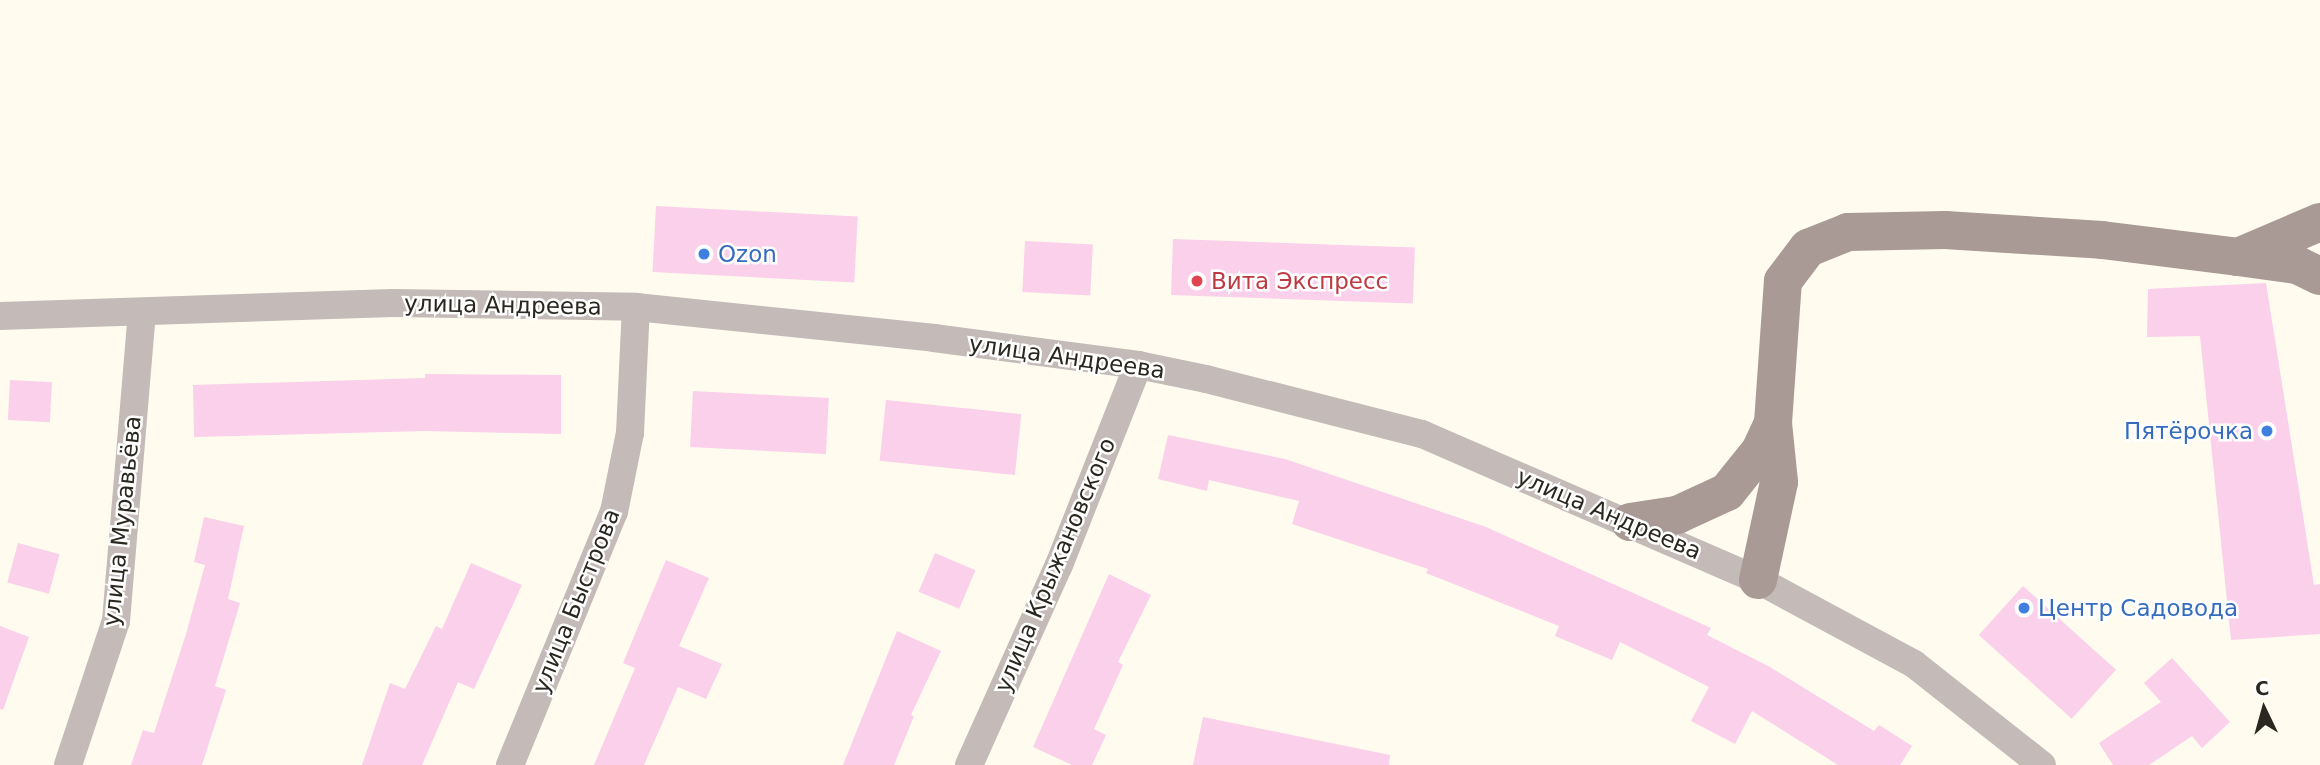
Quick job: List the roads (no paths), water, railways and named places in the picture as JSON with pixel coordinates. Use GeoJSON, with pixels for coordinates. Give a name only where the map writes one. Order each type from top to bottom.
{"type":"FeatureCollection","features":[{"type":"Feature","properties":{"kind":"street"},"geometry":{"type":"LineString","coordinates":[[2238,257],[2320,222]]}},
{"type":"Feature","properties":{"kind":"street"},"geometry":{"type":"LineString","coordinates":[[1758,580],[1779,482],[1773,423],[1783,281],[1808,248],[1848,232],[1945,230],[2102,240],[2297,265],[2320,276]]}},
{"type":"Feature","properties":{"kind":"street","name":"улица Андреева"},"geometry":{"type":"LineString","coordinates":[[0,316],[393,303],[636,307],[1138,365],[1422,435],[1630,522],[1758,580],[1913,664],[2042,765]]}},
{"type":"Feature","properties":{"kind":"street","name":"улица Быстрова"},"geometry":{"type":"LineString","coordinates":[[510,765],[614,512],[630,433],[636,307]]}},
{"type":"Feature","properties":{"kind":"street","name":"улица Муравьёва"},"geometry":{"type":"LineString","coordinates":[[68,765],[116,621],[142,313]]}},
{"type":"Feature","properties":{"kind":"street","name":"улица Крыжановского"},"geometry":{"type":"LineString","coordinates":[[969,765],[1059,565],[1138,365]]}},
{"type":"Feature","properties":{"kind":"street"},"geometry":{"type":"LineString","coordinates":[[1630,522],[1677,515],[1727,492],[1760,450],[1773,423]]}},
{"type":"Feature","properties":{"kind":"place","name":"Ozon"},"geometry":{"type":"Point","coordinates":[704,254]}},
{"type":"Feature","properties":{"kind":"place","name":"Вита Экспресс"},"geometry":{"type":"Point","coordinates":[1197,281]}},
{"type":"Feature","properties":{"kind":"place","name":"Пятёрочка"},"geometry":{"type":"Point","coordinates":[2267,431]}},
{"type":"Feature","properties":{"kind":"place","name":"Центр Садовода"},"geometry":{"type":"Point","coordinates":[2024,608]}}]}
